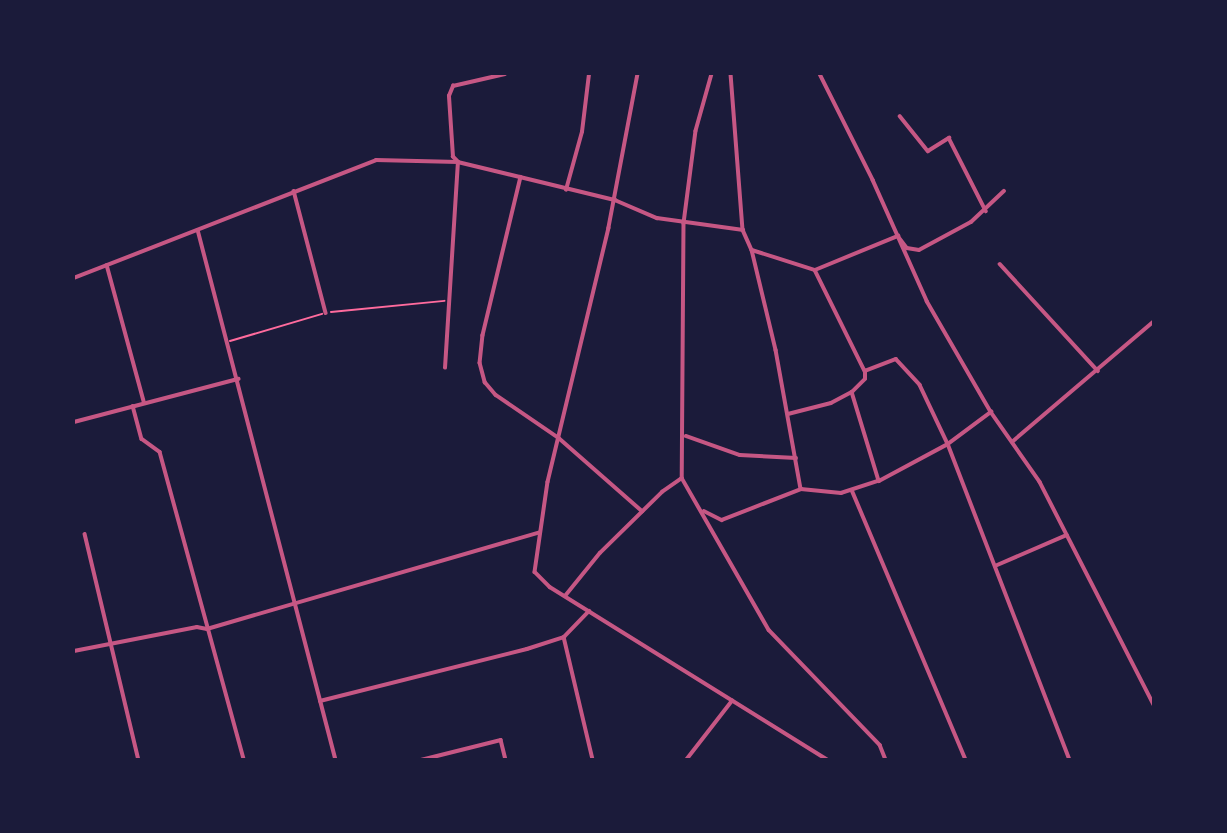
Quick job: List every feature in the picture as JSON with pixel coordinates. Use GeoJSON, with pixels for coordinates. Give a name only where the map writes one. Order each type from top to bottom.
{"type":"FeatureCollection","features":[{"type":"Feature","properties":{"kind":"street"},"geometry":{"type":"LineString","coordinates":[[445,368],[458,162],[453,157],[451,89],[505,74]]}},
{"type":"Feature","properties":{"kind":"street"},"geometry":{"type":"LineString","coordinates":[[566,190],[582,132],[589,74]]}},
{"type":"Feature","properties":{"kind":"street"},"geometry":{"type":"LineString","coordinates":[[638,74],[615,200],[538,533],[536,572],[565,596],[827,759]]}},
{"type":"Feature","properties":{"kind":"street"},"geometry":{"type":"LineString","coordinates":[[712,74],[696,131],[684,223],[685,436],[682,478],[702,510],[739,584],[769,630],[880,745],[886,760]]}},
{"type":"Feature","properties":{"kind":"street"},"geometry":{"type":"LineString","coordinates":[[731,74],[743,230],[752,250],[788,414],[801,489]]}},
{"type":"Feature","properties":{"kind":"street"},"geometry":{"type":"LineString","coordinates":[[820,74],[927,301],[1067,535],[1153,705]]}},
{"type":"Feature","properties":{"kind":"street"},"geometry":{"type":"LineString","coordinates":[[901,117],[928,151],[949,138],[986,211]]}},
{"type":"Feature","properties":{"kind":"street"},"geometry":{"type":"LineString","coordinates":[[74,278],[376,160],[458,162],[615,200],[656,218],[743,230]]}},
{"type":"Feature","properties":{"kind":"street"},"geometry":{"type":"LineString","coordinates":[[521,176],[483,335],[480,363],[485,382],[496,395],[559,439],[642,511]]}},
{"type":"Feature","properties":{"kind":"street"},"geometry":{"type":"LineString","coordinates":[[294,191],[326,313]]}},
{"type":"Feature","properties":{"kind":"street"},"geometry":{"type":"LineString","coordinates":[[898,236],[907,248],[919,250],[986,211],[1004,191]]}},
{"type":"Feature","properties":{"kind":"street"},"geometry":{"type":"LineString","coordinates":[[198,229],[336,760]]}},
{"type":"Feature","properties":{"kind":"street"},"geometry":{"type":"LineString","coordinates":[[752,250],[815,270],[898,236]]}},
{"type":"Feature","properties":{"kind":"street"},"geometry":{"type":"LineString","coordinates":[[1000,264],[1098,371]]}},
{"type":"Feature","properties":{"kind":"street"},"geometry":{"type":"LineString","coordinates":[[107,265],[144,402]]}},
{"type":"Feature","properties":{"kind":"street"},"geometry":{"type":"LineString","coordinates":[[788,414],[831,403],[852,392],[865,379],[865,370],[815,270]]}},
{"type":"Feature","properties":{"kind":"street"},"geometry":{"type":"LineString","coordinates":[[1012,442],[1098,371],[1153,321]]}},
{"type":"Feature","properties":{"kind":"street"},"geometry":{"type":"LineString","coordinates":[[865,370],[891,360],[901,361],[919,385],[948,444],[1070,760]]}},
{"type":"Feature","properties":{"kind":"street"},"geometry":{"type":"LineString","coordinates":[[74,422],[238,379]]}},
{"type":"Feature","properties":{"kind":"street"},"geometry":{"type":"LineString","coordinates":[[852,392],[879,481]]}},
{"type":"Feature","properties":{"kind":"street"},"geometry":{"type":"LineString","coordinates":[[133,406],[142,439],[160,452],[244,760]]}},
{"type":"Feature","properties":{"kind":"street"},"geometry":{"type":"LineString","coordinates":[[702,510],[723,520],[801,489],[852,490],[879,481],[948,444],[991,412]]}},
{"type":"Feature","properties":{"kind":"street"},"geometry":{"type":"LineString","coordinates":[[685,436],[740,455],[796,458]]}},
{"type":"Feature","properties":{"kind":"street"},"geometry":{"type":"LineString","coordinates":[[565,596],[600,553],[642,511],[682,478]]}},
{"type":"Feature","properties":{"kind":"street"},"geometry":{"type":"LineString","coordinates":[[852,490],[966,760]]}},
{"type":"Feature","properties":{"kind":"street"},"geometry":{"type":"LineString","coordinates":[[74,651],[197,627],[207,629],[296,606],[538,533]]}},
{"type":"Feature","properties":{"kind":"street"},"geometry":{"type":"LineString","coordinates":[[85,534],[139,760]]}},
{"type":"Feature","properties":{"kind":"street"},"geometry":{"type":"LineString","coordinates":[[995,566],[1067,535]]}},
{"type":"Feature","properties":{"kind":"street"},"geometry":{"type":"LineString","coordinates":[[320,701],[564,637],[589,611]]}},
{"type":"Feature","properties":{"kind":"street"},"geometry":{"type":"LineString","coordinates":[[564,637],[593,760]]}},
{"type":"Feature","properties":{"kind":"street"},"geometry":{"type":"LineString","coordinates":[[686,760],[732,701]]}},
{"type":"Feature","properties":{"kind":"street"},"geometry":{"type":"LineString","coordinates":[[421,760],[501,740],[506,760]]}},
{"type":"Feature","properties":{"kind":"path"},"geometry":{"type":"LineString","coordinates":[[229,342],[326,313],[381,304],[448,301]]}}]}
